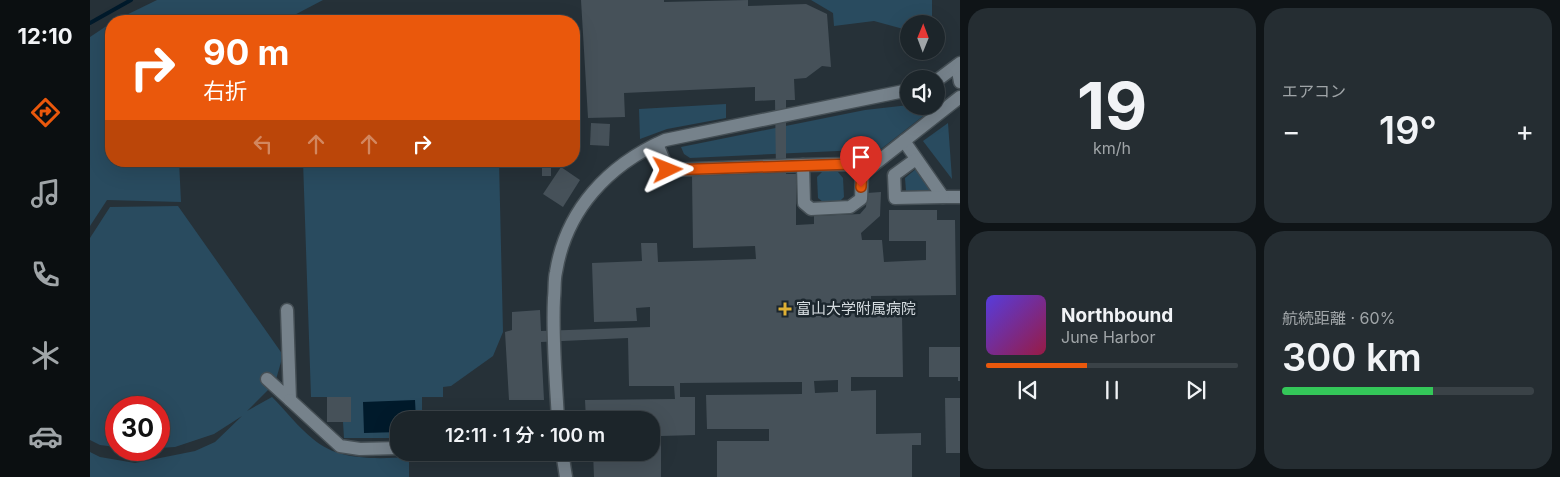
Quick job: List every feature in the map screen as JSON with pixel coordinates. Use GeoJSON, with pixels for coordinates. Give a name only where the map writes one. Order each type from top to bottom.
{"type":"FeatureCollection","features":[{"type":"Feature","properties":{"kind":"street"},"geometry":{"type":"LineString","coordinates":[[945,74],[958,65],[960,82]]}},
{"type":"Feature","properties":{"kind":"street"},"geometry":{"type":"LineString","coordinates":[[558,411],[553,318],[556,272],[563,243],[578,209],[600,184],[623,164],[665,140],[900,92]]}},
{"type":"Feature","properties":{"kind":"street"},"geometry":{"type":"LineString","coordinates":[[862,174],[960,97]]}},
{"type":"Feature","properties":{"kind":"street"},"geometry":{"type":"LineString","coordinates":[[904,141],[943,197]]}},
{"type":"Feature","properties":{"kind":"street"},"geometry":{"type":"LineString","coordinates":[[657,144],[668,170],[803,165],[852,164],[862,174],[861,199],[850,207],[812,209],[804,203],[803,165]]}},
{"type":"Feature","properties":{"kind":"street"},"geometry":{"type":"LineString","coordinates":[[916,159],[894,175],[895,198],[960,197]]}},
{"type":"Feature","properties":{"kind":"street"},"geometry":{"type":"LineString","coordinates":[[287,310],[290,400]]}},
{"type":"Feature","properties":{"kind":"street"},"geometry":{"type":"LineString","coordinates":[[267,378],[340,446],[360,449],[390,448]]}},
{"type":"Feature","properties":{"kind":"street"},"geometry":{"type":"LineString","coordinates":[[563,461],[566,477]]}},
{"type":"Feature","properties":{"kind":"shaded area"},"geometry":{"type":"Polygon","coordinates":[[[157,0],[323,0],[294,15],[126,15],[157,0]]]}},
{"type":"Feature","properties":{"kind":"shaded area"},"geometry":{"type":"Polygon","coordinates":[[[811,0],[932,0],[932,15],[900,15],[900,28],[874,21],[834,26],[833,13],[811,0]]]}},
{"type":"Feature","properties":{"kind":"shaded area"},"geometry":{"type":"Polygon","coordinates":[[[105,27],[105,167],[179,167],[181,202],[107,200],[90,226],[90,37],[105,27]]]}},
{"type":"Feature","properties":{"kind":"shaded area"},"geometry":{"type":"Polygon","coordinates":[[[726,104],[726,118],[667,129],[640,139],[639,109],[726,104]]]}},
{"type":"Feature","properties":{"kind":"shaded area"},"geometry":{"type":"Polygon","coordinates":[[[900,106],[900,115],[924,115],[881,149],[690,158],[684,154],[681,147],[865,110],[900,106]]]}},
{"type":"Feature","properties":{"kind":"shaded area"},"geometry":{"type":"Polygon","coordinates":[[[948,123],[952,179],[923,141],[948,123]]]}},
{"type":"Feature","properties":{"kind":"shaded area"},"geometry":{"type":"Polygon","coordinates":[[[303,167],[499,167],[503,332],[493,356],[451,386],[443,387],[443,397],[422,397],[422,411],[390,411],[390,438],[344,438],[343,422],[351,421],[351,397],[311,397],[303,167]]]}},
{"type":"Feature","properties":{"kind":"shaded area"},"geometry":{"type":"Polygon","coordinates":[[[917,168],[932,190],[906,191],[905,178],[917,168]]]}},
{"type":"Feature","properties":{"kind":"shaded area"},"geometry":{"type":"Polygon","coordinates":[[[822,172],[838,172],[843,178],[844,197],[839,202],[823,202],[818,198],[817,177],[822,172]]]}},
{"type":"Feature","properties":{"kind":"shaded area"},"geometry":{"type":"Polygon","coordinates":[[[178,206],[283,355],[275,383],[247,411],[272,397],[297,424],[323,446],[346,455],[390,458],[390,461],[409,461],[409,477],[90,477],[90,452],[105,458],[105,461],[135,463],[170,461],[170,456],[195,451],[215,442],[242,416],[214,434],[170,447],[170,396],[105,396],[105,446],[90,440],[90,238],[110,207],[178,206]]]}},
{"type":"Feature","properties":{"kind":"shaded area"},"geometry":{"type":"Polygon","coordinates":[[[415,400],[416,411],[390,411],[390,432],[364,433],[363,402],[415,400]]]}},
{"type":"Feature","properties":{"kind":"building"},"geometry":{"type":"Polygon","coordinates":[[[581,0],[664,0],[664,2],[748,0],[748,6],[806,4],[827,14],[831,67],[822,66],[806,78],[794,79],[795,100],[786,100],[786,174],[796,174],[796,225],[814,224],[814,216],[860,214],[866,207],[867,193],[881,192],[880,216],[861,233],[862,240],[882,240],[884,262],[926,260],[926,241],[889,241],[889,210],[937,210],[937,220],[955,220],[956,295],[871,296],[871,315],[902,315],[903,377],[851,377],[851,391],[876,390],[876,434],[921,433],[921,445],[912,445],[912,477],[717,477],[717,441],[769,441],[769,429],[707,429],[706,395],[802,394],[802,382],[680,383],[680,397],[695,397],[695,435],[661,436],[661,477],[594,477],[593,461],[660,461],[660,411],[586,411],[585,400],[675,399],[674,386],[629,386],[628,338],[541,342],[544,400],[509,400],[505,332],[512,330],[512,312],[540,310],[541,331],[650,327],[650,307],[636,308],[637,321],[594,322],[592,263],[642,261],[641,243],[657,243],[658,262],[756,259],[755,246],[693,248],[692,176],[776,173],[775,100],[755,101],[755,87],[624,93],[625,117],[588,118],[581,0]],[[838,380],[814,381],[815,393],[838,392],[838,380]]]}},
{"type":"Feature","properties":{"kind":"building"},"geometry":{"type":"Polygon","coordinates":[[[591,123],[610,124],[609,146],[590,145],[591,123]]]}},
{"type":"Feature","properties":{"kind":"building"},"geometry":{"type":"Polygon","coordinates":[[[542,167],[551,167],[551,176],[542,176],[542,167]]]}},
{"type":"Feature","properties":{"kind":"building"},"geometry":{"type":"Polygon","coordinates":[[[561,167],[580,180],[563,207],[543,194],[561,167]]]}},
{"type":"Feature","properties":{"kind":"building"},"geometry":{"type":"Polygon","coordinates":[[[929,347],[960,347],[960,381],[958,381],[958,377],[929,377],[929,347]]]}},
{"type":"Feature","properties":{"kind":"building"},"geometry":{"type":"Polygon","coordinates":[[[327,397],[351,397],[351,422],[327,422],[327,397]]]}},
{"type":"Feature","properties":{"kind":"building"},"geometry":{"type":"Polygon","coordinates":[[[945,398],[960,398],[960,453],[946,453],[945,398]]]}},
{"type":"Feature","properties":{"kind":"waterway"},"geometry":{"type":"LineString","coordinates":[[90,23],[131,0]]}},
{"type":"Feature","properties":{"kind":"place","name":"富山大学附属病院"},"geometry":{"type":"Point","coordinates":[785,309]}},
{"type":"Feature","properties":{"kind":"route"},"geometry":{"type":"LineString","coordinates":[[668,170],[852,164],[862,174],[861,187]]}}]}
